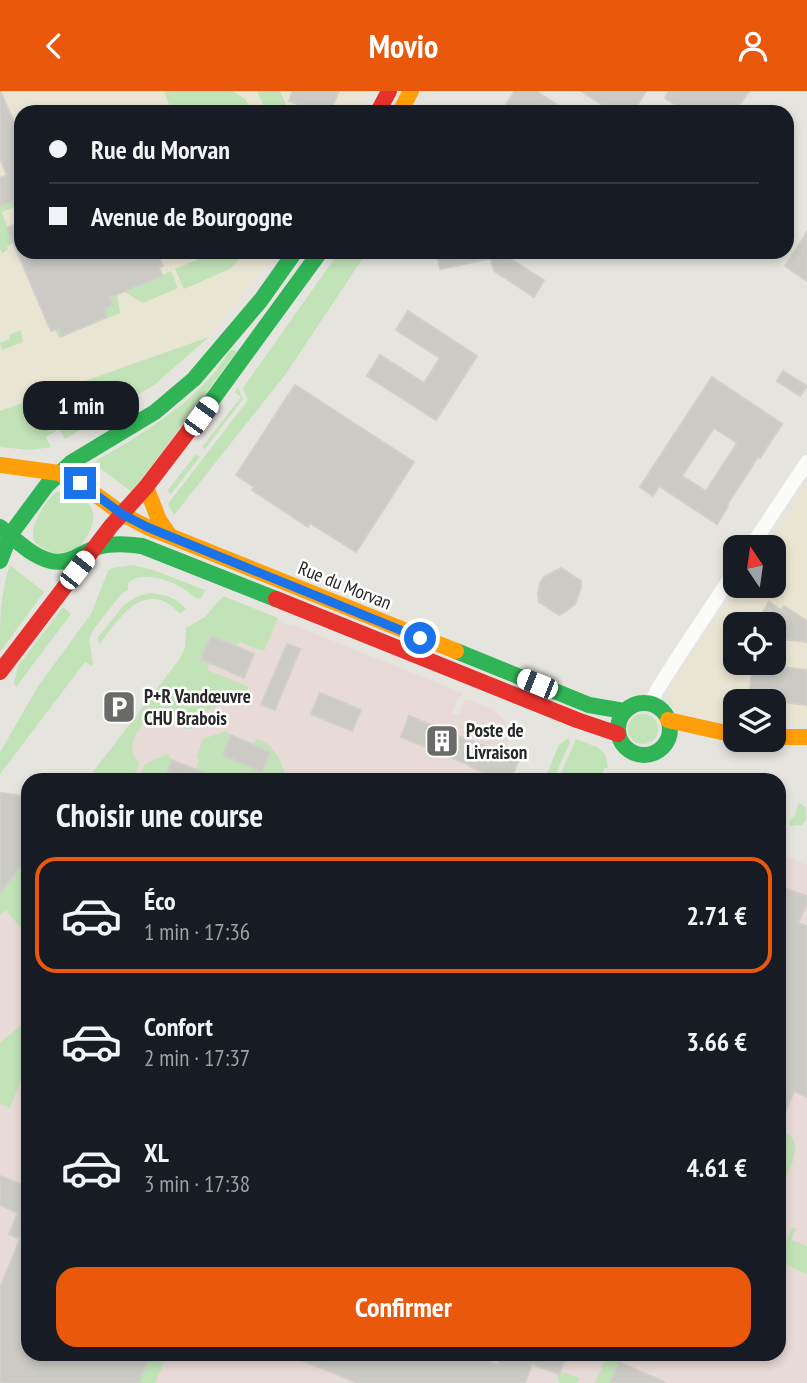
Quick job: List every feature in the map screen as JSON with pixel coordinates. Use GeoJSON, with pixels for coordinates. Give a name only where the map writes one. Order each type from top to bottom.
{"type":"FeatureCollection","features":[{"type":"Feature","properties":{"kind":"street"},"geometry":{"type":"LineString","coordinates":[[0,561],[5,531],[59,473],[72,462],[155,412],[194,379],[261,300],[290,259]]}},
{"type":"Feature","properties":{"kind":"street"},"geometry":{"type":"LineString","coordinates":[[0,671],[94,548],[201,416],[315,259]]}},
{"type":"Feature","properties":{"kind":"street"},"geometry":{"type":"LineString","coordinates":[[759,535],[807,462]]}},
{"type":"Feature","properties":{"kind":"street"},"geometry":{"type":"LineString","coordinates":[[0,465],[59,473],[80,483],[122,514]]}},
{"type":"Feature","properties":{"kind":"street"},"geometry":{"type":"LineString","coordinates":[[146,487],[159,520],[170,536]]}},
{"type":"Feature","properties":{"kind":"street"},"geometry":{"type":"LineString","coordinates":[[33,504],[29,532],[37,555]]}},
{"type":"Feature","properties":{"kind":"street","name":"Rue du Morvan"},"geometry":{"type":"LineString","coordinates":[[122,514],[147,527],[580,701],[624,711]]}},
{"type":"Feature","properties":{"kind":"street"},"geometry":{"type":"LineString","coordinates":[[5,531],[37,555],[53,562],[78,558],[94,548]]}},
{"type":"Feature","properties":{"kind":"street","name":"Rue du Morvan"},"geometry":{"type":"LineString","coordinates":[[94,548],[131,544],[148,547],[618,734]]}},
{"type":"Feature","properties":{"kind":"street"},"geometry":{"type":"LineString","coordinates":[[651,704],[657,690],[723,589]]}},
{"type":"Feature","properties":{"kind":"street"},"geometry":{"type":"LineString","coordinates":[[651,704],[660,708],[668,720],[670,733],[661,750],[642,756],[625,747],[617,726],[624,711],[632,705],[651,704]]}},
{"type":"Feature","properties":{"kind":"street"},"geometry":{"type":"LineString","coordinates":[[668,720],[723,733]]}},
{"type":"Feature","properties":{"kind":"street"},"geometry":{"type":"LineString","coordinates":[[667,742],[723,737]]}},
{"type":"Feature","properties":{"kind":"street"},"geometry":{"type":"LineString","coordinates":[[786,737],[807,737]]}},
{"type":"Feature","properties":{"kind":"shaded area"},"geometry":{"type":"Polygon","coordinates":[[[0,91],[368,91],[361,105],[14,105],[14,259],[270,259],[209,337],[0,411],[0,91]]]}},
{"type":"Feature","properties":{"kind":"shaded area"},"geometry":{"type":"Polygon","coordinates":[[[807,484],[807,726],[786,725],[786,689],[723,689],[723,722],[679,713],[668,697],[671,684],[730,599],[786,599],[786,535],[774,535],[807,484]]]}},
{"type":"Feature","properties":{"kind":"shaded area"},"geometry":{"type":"Polygon","coordinates":[[[224,598],[463,693],[458,697],[452,713],[459,715],[465,699],[493,709],[508,725],[509,738],[504,753],[519,760],[514,773],[95,773],[224,598]]]}},
{"type":"Feature","properties":{"kind":"shaded area"},"geometry":{"type":"Polygon","coordinates":[[[786,857],[807,865],[807,1383],[0,1383],[0,902],[21,873],[21,1361],[786,1361],[786,857]]]}},
{"type":"Feature","properties":{"kind":"green space"},"geometry":{"type":"Polygon","coordinates":[[[164,91],[233,91],[248,105],[169,105],[164,91]]]}},
{"type":"Feature","properties":{"kind":"green space"},"geometry":{"type":"Polygon","coordinates":[[[257,91],[280,91],[286,105],[263,105],[257,91]]]}},
{"type":"Feature","properties":{"kind":"green space"},"geometry":{"type":"Polygon","coordinates":[[[14,201],[14,207],[2,212],[13,243],[2,253],[0,249],[0,206],[14,201]]]}},
{"type":"Feature","properties":{"kind":"green space"},"geometry":{"type":"Polygon","coordinates":[[[112,259],[131,288],[171,271],[178,288],[143,303],[126,293],[112,259]]]}},
{"type":"Feature","properties":{"kind":"green space"},"geometry":{"type":"Polygon","coordinates":[[[199,259],[239,259],[230,269],[184,289],[175,269],[199,259]]]}},
{"type":"Feature","properties":{"kind":"green space"},"geometry":{"type":"Polygon","coordinates":[[[334,259],[362,259],[285,375],[174,515],[168,504],[248,400],[243,388],[334,259]]]}},
{"type":"Feature","properties":{"kind":"green space"},"geometry":{"type":"Polygon","coordinates":[[[108,292],[117,293],[120,313],[59,338],[55,329],[58,328],[62,336],[107,318],[104,309],[113,304],[108,292]]]}},
{"type":"Feature","properties":{"kind":"green space"},"geometry":{"type":"Polygon","coordinates":[[[21,330],[23,342],[2,350],[0,343],[21,330]]]}},
{"type":"Feature","properties":{"kind":"green space"},"geometry":{"type":"Polygon","coordinates":[[[209,337],[154,385],[65,439],[59,429],[46,437],[51,447],[31,450],[0,447],[0,411],[209,337]]]}},
{"type":"Feature","properties":{"kind":"green space"},"geometry":{"type":"Polygon","coordinates":[[[230,350],[235,350],[236,353],[132,492],[100,468],[96,461],[154,425],[195,393],[230,350]]]}},
{"type":"Feature","properties":{"kind":"green space"},"geometry":{"type":"Polygon","coordinates":[[[238,388],[243,399],[205,449],[202,447],[241,397],[235,392],[238,388]]]}},
{"type":"Feature","properties":{"kind":"green space"},"geometry":{"type":"Polygon","coordinates":[[[196,454],[200,457],[171,494],[167,491],[196,454]]]}},
{"type":"Feature","properties":{"kind":"green space"},"geometry":{"type":"Polygon","coordinates":[[[68,490],[87,502],[93,515],[93,523],[78,549],[55,554],[35,542],[34,530],[48,501],[57,492],[68,490]]]}},
{"type":"Feature","properties":{"kind":"green space"},"geometry":{"type":"Polygon","coordinates":[[[10,565],[44,592],[0,652],[1,607],[10,565]]]}},
{"type":"Feature","properties":{"kind":"green space"},"geometry":{"type":"Polygon","coordinates":[[[133,565],[205,590],[198,599],[178,586],[156,578],[141,577],[128,583],[128,590],[122,593],[93,630],[89,640],[92,666],[85,662],[0,774],[0,752],[39,685],[91,614],[108,571],[133,565]]]}},
{"type":"Feature","properties":{"kind":"green space"},"geometry":{"type":"Polygon","coordinates":[[[150,593],[170,597],[186,609],[180,614],[168,603],[156,599],[145,600],[124,613],[99,645],[98,637],[124,605],[138,596],[150,593]]]}},
{"type":"Feature","properties":{"kind":"green space"},"geometry":{"type":"Polygon","coordinates":[[[223,596],[278,618],[264,651],[239,642],[236,647],[210,636],[201,659],[210,663],[207,670],[249,687],[243,699],[234,707],[230,701],[190,718],[192,729],[162,720],[149,721],[134,738],[133,754],[139,763],[135,773],[92,773],[179,660],[185,648],[186,628],[205,617],[223,596]]]}},
{"type":"Feature","properties":{"kind":"green space"},"geometry":{"type":"Polygon","coordinates":[[[63,607],[71,614],[16,687],[14,683],[18,666],[63,607]]]}},
{"type":"Feature","properties":{"kind":"green space"},"geometry":{"type":"Polygon","coordinates":[[[643,714],[654,718],[658,729],[654,740],[643,744],[632,740],[628,729],[632,718],[643,714]]]}},
{"type":"Feature","properties":{"kind":"green space"},"geometry":{"type":"Polygon","coordinates":[[[226,731],[231,735],[223,755],[262,771],[270,752],[253,744],[256,739],[262,741],[272,748],[285,773],[205,773],[196,769],[199,760],[196,758],[203,739],[226,731]]]}},
{"type":"Feature","properties":{"kind":"green space"},"geometry":{"type":"Polygon","coordinates":[[[568,738],[570,743],[556,773],[547,773],[559,745],[568,738]]]}},
{"type":"Feature","properties":{"kind":"green space"},"geometry":{"type":"Polygon","coordinates":[[[576,739],[597,747],[605,754],[608,768],[604,768],[602,773],[561,773],[576,739]]]}},
{"type":"Feature","properties":{"kind":"green space"},"geometry":{"type":"Polygon","coordinates":[[[168,754],[172,760],[167,773],[141,773],[145,764],[168,754]]]}},
{"type":"Feature","properties":{"kind":"green space"},"geometry":{"type":"Polygon","coordinates":[[[800,803],[806,808],[806,820],[802,825],[790,826],[789,822],[800,803]]]}},
{"type":"Feature","properties":{"kind":"green space"},"geometry":{"type":"Polygon","coordinates":[[[21,866],[21,928],[6,910],[0,915],[0,894],[21,866]]]}},
{"type":"Feature","properties":{"kind":"green space"},"geometry":{"type":"Polygon","coordinates":[[[21,1025],[21,1079],[10,1108],[0,1104],[0,1043],[21,1025]]]}},
{"type":"Feature","properties":{"kind":"green space"},"geometry":{"type":"Polygon","coordinates":[[[786,1133],[794,1140],[793,1159],[786,1176],[786,1133]]]}},
{"type":"Feature","properties":{"kind":"green space"},"geometry":{"type":"Polygon","coordinates":[[[792,1228],[796,1229],[791,1240],[807,1246],[807,1274],[786,1262],[786,1243],[792,1228]]]}},
{"type":"Feature","properties":{"kind":"green space"},"geometry":{"type":"Polygon","coordinates":[[[148,1361],[164,1361],[155,1383],[139,1383],[148,1361]]]}},
{"type":"Feature","properties":{"kind":"green space"},"geometry":{"type":"Polygon","coordinates":[[[604,1361],[620,1361],[610,1383],[595,1383],[604,1361]]]}},
{"type":"Feature","properties":{"kind":"green space"},"geometry":{"type":"Polygon","coordinates":[[[560,1371],[580,1378],[577,1383],[559,1383],[557,1374],[560,1371]]]}},
{"type":"Feature","properties":{"kind":"building"},"geometry":{"type":"Polygon","coordinates":[[[0,91],[14,122],[14,201],[0,206],[0,178],[7,175],[0,158],[0,91]]]}},
{"type":"Feature","properties":{"kind":"building"},"geometry":{"type":"Polygon","coordinates":[[[293,91],[339,91],[333,105],[299,105],[289,101],[293,91]]]}},
{"type":"Feature","properties":{"kind":"building"},"geometry":{"type":"Polygon","coordinates":[[[515,91],[536,91],[557,105],[506,105],[515,91]]]}},
{"type":"Feature","properties":{"kind":"building"},"geometry":{"type":"Polygon","coordinates":[[[581,91],[646,91],[637,105],[602,105],[581,91]]]}},
{"type":"Feature","properties":{"kind":"building"},"geometry":{"type":"Polygon","coordinates":[[[669,91],[749,91],[740,105],[676,105],[665,98],[669,91]]]}},
{"type":"Feature","properties":{"kind":"building"},"geometry":{"type":"Polygon","coordinates":[[[14,225],[14,244],[7,228],[14,225]]]}},
{"type":"Feature","properties":{"kind":"building"},"geometry":{"type":"Polygon","coordinates":[[[807,232],[807,281],[785,266],[790,259],[794,259],[794,252],[807,232]]]}},
{"type":"Feature","properties":{"kind":"building"},"geometry":{"type":"Polygon","coordinates":[[[20,259],[160,259],[163,266],[159,267],[162,276],[110,297],[113,305],[104,309],[107,317],[62,336],[59,329],[51,331],[20,259]]]}},
{"type":"Feature","properties":{"kind":"building"},"geometry":{"type":"Polygon","coordinates":[[[438,259],[488,259],[440,269],[438,259]]]}},
{"type":"Feature","properties":{"kind":"building"},"geometry":{"type":"Polygon","coordinates":[[[491,259],[511,259],[544,280],[534,297],[494,271],[491,259]]]}},
{"type":"Feature","properties":{"kind":"building"},"geometry":{"type":"Polygon","coordinates":[[[408,311],[477,356],[436,420],[367,376],[380,355],[424,383],[440,358],[396,330],[408,311]]]}},
{"type":"Feature","properties":{"kind":"building"},"geometry":{"type":"Polygon","coordinates":[[[783,371],[807,386],[800,396],[777,381],[783,371]]]}},
{"type":"Feature","properties":{"kind":"building"},"geometry":{"type":"Polygon","coordinates":[[[712,377],[782,424],[760,458],[758,457],[717,524],[659,486],[653,496],[640,487],[712,377]],[[714,428],[682,476],[706,491],[737,443],[714,428]]]}},
{"type":"Feature","properties":{"kind":"building"},"geometry":{"type":"Polygon","coordinates":[[[295,385],[414,462],[356,552],[310,523],[308,527],[252,490],[254,487],[236,475],[295,385]]]}},
{"type":"Feature","properties":{"kind":"building"},"geometry":{"type":"Polygon","coordinates":[[[561,568],[581,581],[581,588],[575,604],[559,615],[539,602],[538,594],[544,577],[561,568]]]}},
{"type":"Feature","properties":{"kind":"building"},"geometry":{"type":"Polygon","coordinates":[[[769,602],[781,610],[784,606],[807,621],[807,642],[786,639],[786,612],[763,612],[769,602]]]}},
{"type":"Feature","properties":{"kind":"building"},"geometry":{"type":"Polygon","coordinates":[[[211,636],[254,654],[244,678],[201,659],[211,636]]]}},
{"type":"Feature","properties":{"kind":"building"},"geometry":{"type":"Polygon","coordinates":[[[287,644],[300,649],[275,710],[261,705],[287,644]]]}},
{"type":"Feature","properties":{"kind":"building"},"geometry":{"type":"Polygon","coordinates":[[[786,667],[807,670],[807,705],[786,702],[786,689],[750,689],[752,675],[786,675],[786,667]]]}},
{"type":"Feature","properties":{"kind":"building"},"geometry":{"type":"Polygon","coordinates":[[[320,693],[361,710],[352,731],[311,714],[320,693]]]}},
{"type":"Feature","properties":{"kind":"building","name":"Poste de Livraison"},"geometry":{"type":"Polygon","coordinates":[[[409,716],[519,760],[513,773],[484,773],[401,737],[409,716]]]}},
{"type":"Feature","properties":{"kind":"building"},"geometry":{"type":"Polygon","coordinates":[[[231,735],[270,752],[262,772],[223,755],[231,735]]]}},
{"type":"Feature","properties":{"kind":"building"},"geometry":{"type":"Polygon","coordinates":[[[172,760],[204,773],[167,773],[172,760]]]}},
{"type":"Feature","properties":{"kind":"building"},"geometry":{"type":"Polygon","coordinates":[[[0,793],[21,797],[21,866],[0,893],[0,793]]]}},
{"type":"Feature","properties":{"kind":"building"},"geometry":{"type":"Polygon","coordinates":[[[786,888],[807,896],[807,904],[798,923],[807,926],[807,1097],[794,1091],[786,1110],[786,888]]]}},
{"type":"Feature","properties":{"kind":"building"},"geometry":{"type":"Polygon","coordinates":[[[0,1176],[21,1184],[21,1361],[148,1361],[139,1383],[0,1383],[0,1288],[20,1239],[9,1234],[18,1213],[0,1205],[0,1176]]]}},
{"type":"Feature","properties":{"kind":"building"},"geometry":{"type":"Polygon","coordinates":[[[304,1361],[488,1361],[498,1365],[500,1361],[564,1361],[559,1374],[532,1364],[525,1383],[358,1383],[304,1361]]]}},
{"type":"Feature","properties":{"kind":"building"},"geometry":{"type":"Polygon","coordinates":[[[619,1362],[666,1383],[610,1383],[619,1362]]]}},
{"type":"Feature","properties":{"kind":"traffic: fast"},"geometry":{"type":"LineString","coordinates":[[0,561],[10,535],[47,485],[72,462],[155,412],[194,379],[261,300],[290,259]]}},
{"type":"Feature","properties":{"kind":"traffic: fast"},"geometry":{"type":"LineString","coordinates":[[207,407],[315,259]]}},
{"type":"Feature","properties":{"kind":"traffic: fast"},"geometry":{"type":"LineString","coordinates":[[0,527],[30,551],[51,561],[70,560],[103,546],[142,546],[276,599]]}},
{"type":"Feature","properties":{"kind":"traffic: fast"},"geometry":{"type":"LineString","coordinates":[[456,651],[589,705],[624,711]]}},
{"type":"Feature","properties":{"kind":"traffic: fast"},"geometry":{"type":"LineString","coordinates":[[644,703],[663,710],[670,729],[663,748],[644,755],[625,748],[618,729],[625,710],[644,703]]}},
{"type":"Feature","properties":{"kind":"traffic: slow"},"geometry":{"type":"LineString","coordinates":[[404,105],[411,91]]}},
{"type":"Feature","properties":{"kind":"traffic: slow"},"geometry":{"type":"LineString","coordinates":[[0,465],[59,473],[80,483],[122,514],[147,527],[456,651]]}},
{"type":"Feature","properties":{"kind":"traffic: slow"},"geometry":{"type":"LineString","coordinates":[[146,487],[159,520],[170,536]]}},
{"type":"Feature","properties":{"kind":"traffic: slow"},"geometry":{"type":"LineString","coordinates":[[668,720],[723,732]]}},
{"type":"Feature","properties":{"kind":"traffic: slow"},"geometry":{"type":"LineString","coordinates":[[786,737],[807,737]]}},
{"type":"Feature","properties":{"kind":"traffic: jam"},"geometry":{"type":"LineString","coordinates":[[382,105],[389,91]]}},
{"type":"Feature","properties":{"kind":"traffic: jam"},"geometry":{"type":"LineString","coordinates":[[0,672],[111,526],[146,487],[207,407]]}},
{"type":"Feature","properties":{"kind":"traffic: jam"},"geometry":{"type":"LineString","coordinates":[[276,599],[618,734]]}},
{"type":"Feature","properties":{"kind":"place","name":"P+R Vandœuvre CHU Brabois"},"geometry":{"type":"Point","coordinates":[119,707]}},
{"type":"Feature","properties":{"kind":"place","name":"Poste de Livraison"},"geometry":{"type":"Point","coordinates":[442,741]}},
{"type":"Feature","properties":{"kind":"route"},"geometry":{"type":"LineString","coordinates":[[80,483],[122,514],[147,527],[420,638]]}}]}
